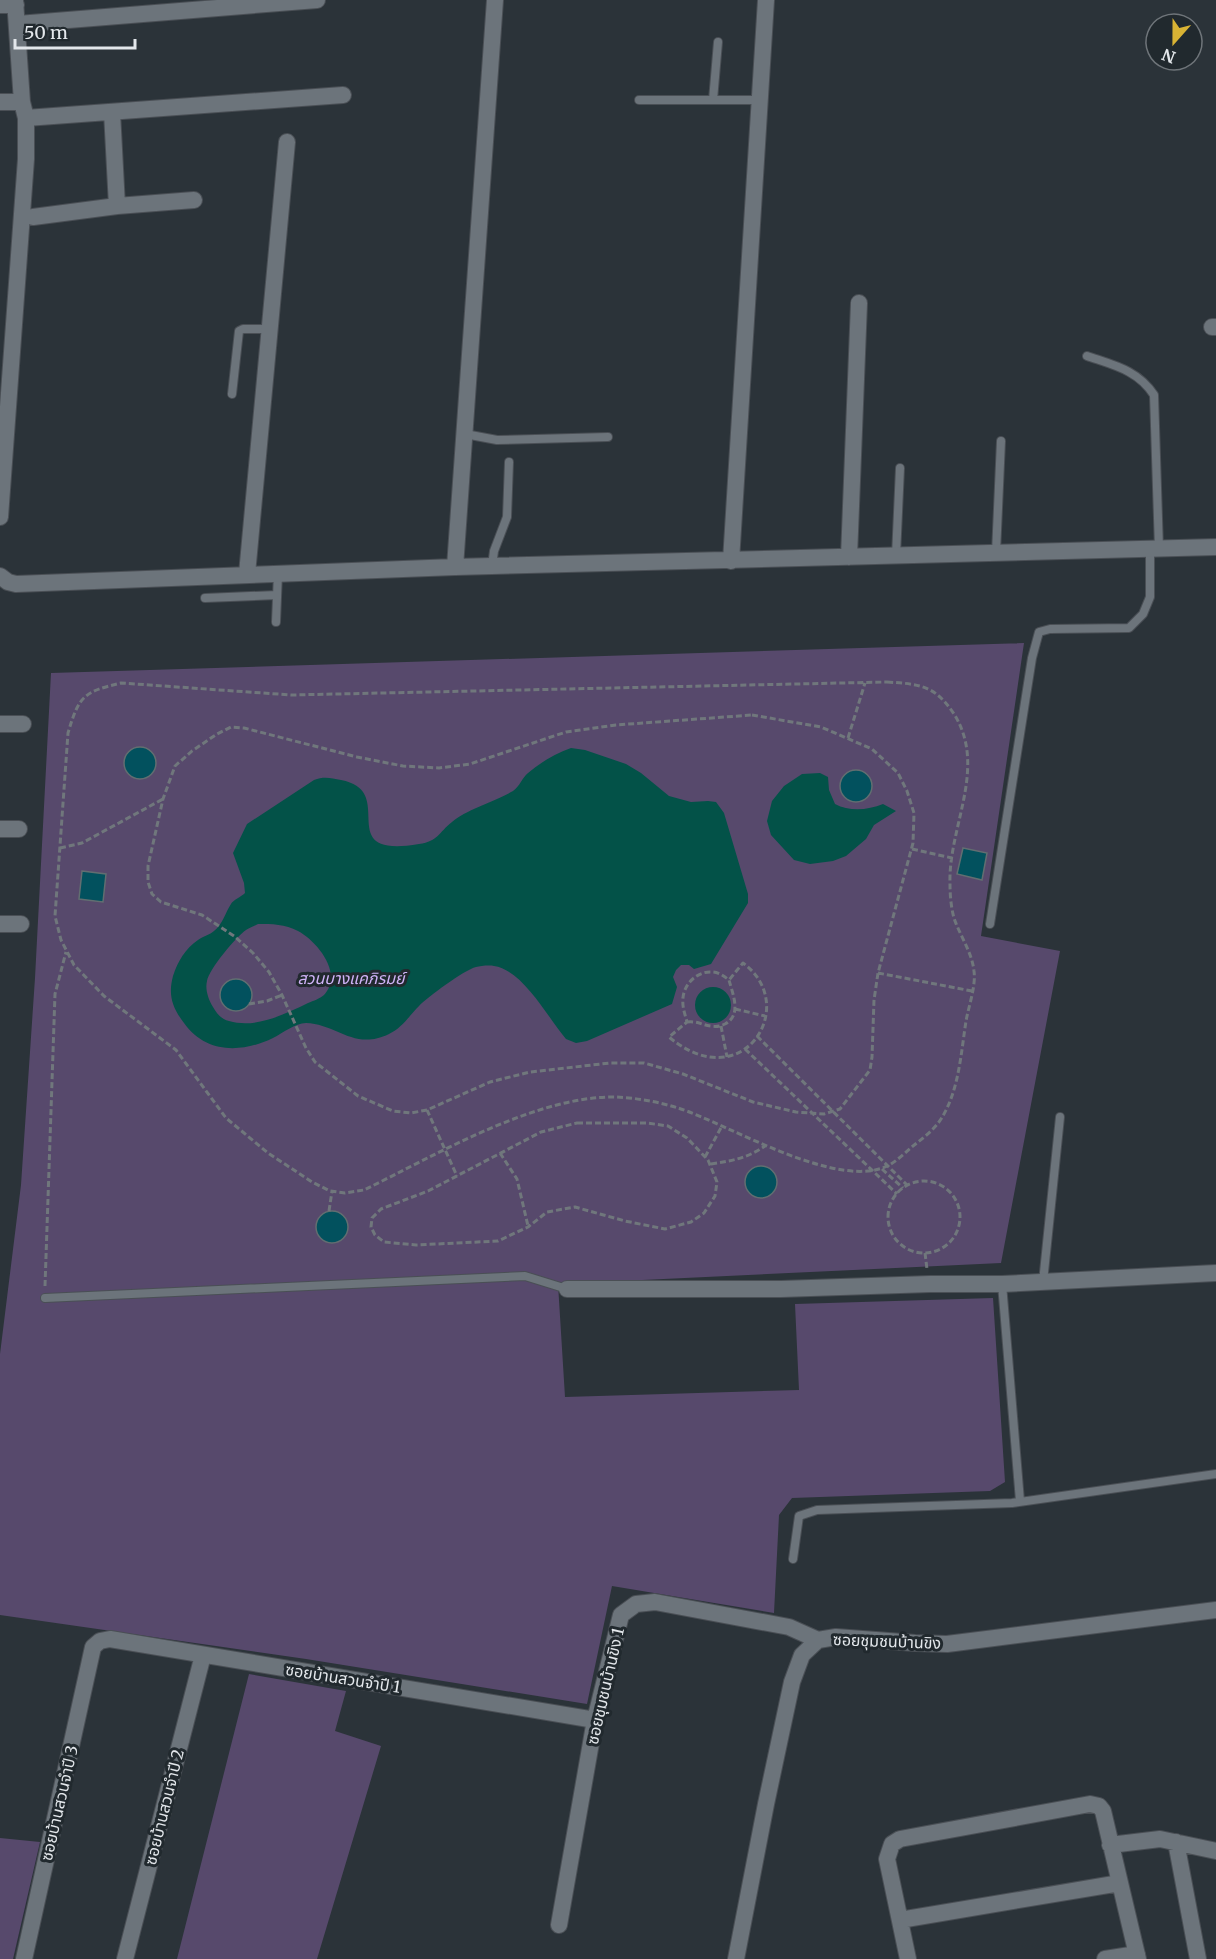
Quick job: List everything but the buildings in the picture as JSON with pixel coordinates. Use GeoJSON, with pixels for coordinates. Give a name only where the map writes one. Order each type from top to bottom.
{"type":"FeatureCollection","features":[{"type":"Feature","properties":{"kind":"street"},"geometry":{"type":"LineString","coordinates":[[18,24],[317,0]]}},
{"type":"Feature","properties":{"kind":"street"},"geometry":{"type":"LineString","coordinates":[[455,567],[495,0]]}},
{"type":"Feature","properties":{"kind":"street"},"geometry":{"type":"LineString","coordinates":[[732,561],[766,0]]}},
{"type":"Feature","properties":{"kind":"street"},"geometry":{"type":"LineString","coordinates":[[0,517],[5,366],[26,159],[18,24],[10,3]]}},
{"type":"Feature","properties":{"kind":"street"},"geometry":{"type":"LineString","coordinates":[[0,102],[24,110],[112,112],[344,95]]}},
{"type":"Feature","properties":{"kind":"street"},"geometry":{"type":"LineString","coordinates":[[112,112],[117,206]]}},
{"type":"Feature","properties":{"kind":"street"},"geometry":{"type":"LineString","coordinates":[[247,574],[287,142]]}},
{"type":"Feature","properties":{"kind":"street"},"geometry":{"type":"LineString","coordinates":[[33,217],[117,206],[194,200]]}},
{"type":"Feature","properties":{"kind":"street"},"geometry":{"type":"LineString","coordinates":[[849,557],[859,303]]}},
{"type":"Feature","properties":{"kind":"street"},"geometry":{"type":"LineString","coordinates":[[0,576],[15,584],[455,567],[1216,547]]}},
{"type":"Feature","properties":{"kind":"street"},"geometry":{"type":"LineString","coordinates":[[0,724],[23,724]]}},
{"type":"Feature","properties":{"kind":"street"},"geometry":{"type":"LineString","coordinates":[[0,829],[19,829]]}},
{"type":"Feature","properties":{"kind":"street"},"geometry":{"type":"LineString","coordinates":[[0,924],[21,924]]}},
{"type":"Feature","properties":{"kind":"street"},"geometry":{"type":"LineString","coordinates":[[567,1289],[770,1289],[1002,1284],[1216,1273]]}},
{"type":"Feature","properties":{"kind":"street","name":"ซอยชุมชนบ้านขิง 1"},"geometry":{"type":"LineString","coordinates":[[558,1925],[596,1719],[621,1615],[636,1604],[655,1602],[789,1627],[818,1640]]}},
{"type":"Feature","properties":{"kind":"street","name":"ซอยชุมชนบ้านขิง"},"geometry":{"type":"LineString","coordinates":[[736,1959],[792,1682],[802,1655],[818,1640],[836,1637],[947,1644],[1216,1610]]}},
{"type":"Feature","properties":{"kind":"street","name":"ซอยบ้านสวนจำปี 1"},"geometry":{"type":"LineString","coordinates":[[93,1647],[100,1641],[110,1639],[596,1719]]}},
{"type":"Feature","properties":{"kind":"street","name":"ซอยบ้านสวนจำปี 3"},"geometry":{"type":"LineString","coordinates":[[24,1959],[93,1647]]}},
{"type":"Feature","properties":{"kind":"street","name":"ซอยบ้านสวนจำปี 2"},"geometry":{"type":"LineString","coordinates":[[125,1959],[203,1655]]}},
{"type":"Feature","properties":{"kind":"street"},"geometry":{"type":"LineString","coordinates":[[908,1959],[887,1859],[892,1844],[900,1839],[1090,1804],[1099,1806],[1103,1811],[1137,1956],[1106,1959]]}},
{"type":"Feature","properties":{"kind":"street"},"geometry":{"type":"LineString","coordinates":[[1110,1845],[1160,1839],[1216,1851]]}},
{"type":"Feature","properties":{"kind":"street"},"geometry":{"type":"LineString","coordinates":[[1176,1842],[1198,1959]]}},
{"type":"Feature","properties":{"kind":"street"},"geometry":{"type":"LineString","coordinates":[[900,1920],[1120,1883]]}},
{"type":"Feature","properties":{"kind":"lane"},"geometry":{"type":"LineString","coordinates":[[714,100],[718,42]]}},
{"type":"Feature","properties":{"kind":"lane"},"geometry":{"type":"LineString","coordinates":[[639,100],[760,99]]}},
{"type":"Feature","properties":{"kind":"lane"},"geometry":{"type":"LineString","coordinates":[[232,394],[239,331],[270,328]]}},
{"type":"Feature","properties":{"kind":"lane"},"geometry":{"type":"LineString","coordinates":[[990,924],[1032,658],[1039,632],[1050,629],[1129,628],[1143,614],[1150,597],[1155,550],[1154,395],[1147,384],[1131,371],[1087,356]]}},
{"type":"Feature","properties":{"kind":"lane"},"geometry":{"type":"LineString","coordinates":[[465,434],[497,440],[608,436]]}},
{"type":"Feature","properties":{"kind":"lane"},"geometry":{"type":"LineString","coordinates":[[996,553],[1001,441]]}},
{"type":"Feature","properties":{"kind":"lane"},"geometry":{"type":"LineString","coordinates":[[492,566],[494,551],[507,517],[509,462]]}},
{"type":"Feature","properties":{"kind":"lane"},"geometry":{"type":"LineString","coordinates":[[896,556],[900,468]]}},
{"type":"Feature","properties":{"kind":"lane"},"geometry":{"type":"LineString","coordinates":[[276,622],[278,573]]}},
{"type":"Feature","properties":{"kind":"lane"},"geometry":{"type":"LineString","coordinates":[[205,597],[277,595]]}},
{"type":"Feature","properties":{"kind":"lane"},"geometry":{"type":"LineString","coordinates":[[1043,1282],[1060,1118]]}},
{"type":"Feature","properties":{"kind":"lane"},"geometry":{"type":"LineString","coordinates":[[45,1298],[525,1275],[567,1289]]}},
{"type":"Feature","properties":{"kind":"lane"},"geometry":{"type":"LineString","coordinates":[[1002,1284],[1020,1501]]}},
{"type":"Feature","properties":{"kind":"lane"},"geometry":{"type":"LineString","coordinates":[[793,1559],[799,1516],[817,1510],[1020,1501],[1216,1474]]}},
{"type":"Feature","properties":{"kind":"path"},"geometry":{"type":"LineString","coordinates":[[848,738],[865,683]]}},
{"type":"Feature","properties":{"kind":"path"},"geometry":{"type":"LineString","coordinates":[[865,683],[917,684],[931,690],[947,704],[961,725],[969,754],[968,776],[952,858],[950,882],[954,917],[973,962],[975,975],[955,1085],[941,1120],[927,1135],[888,1166],[873,1171],[856,1173],[834,1169],[765,1146],[680,1109],[618,1097],[590,1099],[545,1108],[482,1132],[364,1190],[345,1193],[332,1191],[312,1182],[268,1153],[226,1118],[176,1050],[104,996],[74,965],[66,950],[55,916],[60,848],[68,733],[75,711],[84,697],[95,689],[121,684],[291,695],[865,683]]}},
{"type":"Feature","properties":{"kind":"path"},"geometry":{"type":"LineString","coordinates":[[752,715],[821,727],[872,749],[898,773],[914,813],[912,849],[878,973],[870,1070],[840,1109],[824,1114],[796,1112],[753,1102],[683,1074],[644,1063],[610,1063],[530,1072],[490,1082],[427,1110],[411,1113],[377,1106],[358,1096],[315,1062],[306,1048],[282,995],[253,953],[234,936],[202,915],[161,902],[152,894],[148,882],[148,866],[163,800],[175,766],[192,751],[231,727],[244,728],[357,757],[403,766],[439,768],[470,764],[566,732],[616,725],[752,715]]}},
{"type":"Feature","properties":{"kind":"path"},"geometry":{"type":"LineString","coordinates":[[60,848],[82,843],[163,800]]}},
{"type":"Feature","properties":{"kind":"path"},"geometry":{"type":"LineString","coordinates":[[912,849],[952,858]]}},
{"type":"Feature","properties":{"kind":"path"},"geometry":{"type":"LineString","coordinates":[[45,1298],[56,994],[66,950]]}},
{"type":"Feature","properties":{"kind":"path"},"geometry":{"type":"LineString","coordinates":[[687,1022],[683,1008],[683,996],[692,978],[711,972],[719,974],[729,980],[734,999],[735,1013],[730,1021],[721,1026],[710,1026],[698,1021],[687,1022],[669,1037],[692,1053],[706,1058],[737,1055],[745,1049],[757,1036],[765,1016],[765,991],[758,976],[743,963],[729,980]]}},
{"type":"Feature","properties":{"kind":"path"},"geometry":{"type":"LineString","coordinates":[[878,973],[972,991]]}},
{"type":"Feature","properties":{"kind":"path"},"geometry":{"type":"LineString","coordinates":[[249,1004],[282,995]]}},
{"type":"Feature","properties":{"kind":"path"},"geometry":{"type":"LineString","coordinates":[[735,1009],[765,1016]]}},
{"type":"Feature","properties":{"kind":"path"},"geometry":{"type":"LineString","coordinates":[[721,1026],[727,1057]]}},
{"type":"Feature","properties":{"kind":"path"},"geometry":{"type":"LineString","coordinates":[[757,1036],[908,1186]]}},
{"type":"Feature","properties":{"kind":"path"},"geometry":{"type":"LineString","coordinates":[[745,1049],[897,1194]]}},
{"type":"Feature","properties":{"kind":"path"},"geometry":{"type":"LineString","coordinates":[[427,1110],[457,1176]]}},
{"type":"Feature","properties":{"kind":"path"},"geometry":{"type":"LineString","coordinates":[[577,1123],[646,1123],[668,1126],[687,1138],[710,1164],[717,1182],[715,1196],[704,1213],[691,1222],[665,1228],[624,1221],[575,1207],[547,1212],[528,1227],[498,1240],[416,1245],[384,1242],[375,1234],[371,1227],[372,1218],[381,1209],[428,1191],[500,1154],[541,1132],[577,1123]]}},
{"type":"Feature","properties":{"kind":"path"},"geometry":{"type":"LineString","coordinates":[[705,1157],[722,1126]]}},
{"type":"Feature","properties":{"kind":"path"},"geometry":{"type":"LineString","coordinates":[[710,1164],[752,1155],[765,1146]]}},
{"type":"Feature","properties":{"kind":"path"},"geometry":{"type":"LineString","coordinates":[[500,1154],[517,1179],[528,1227]]}},
{"type":"Feature","properties":{"kind":"path"},"geometry":{"type":"LineString","coordinates":[[882,1168],[903,1188]]}},
{"type":"Feature","properties":{"kind":"path"},"geometry":{"type":"LineString","coordinates":[[926,1181],[938,1184],[956,1200],[960,1212],[960,1224],[956,1236],[948,1245],[937,1251],[914,1252],[895,1239],[890,1229],[889,1207],[903,1188],[926,1181]]}},
{"type":"Feature","properties":{"kind":"path"},"geometry":{"type":"LineString","coordinates":[[329,1211],[332,1191]]}},
{"type":"Feature","properties":{"kind":"green space","name":"สวนบางแคภิรมย์"},"geometry":{"type":"Polygon","coordinates":[[[1024,643],[981,936],[1060,951],[1001,1263],[558,1284],[565,1397],[799,1390],[795,1304],[993,1298],[1005,1482],[990,1491],[792,1498],[779,1515],[774,1613],[612,1586],[587,1704],[306,1659],[0,1615],[0,1354],[21,1185],[35,978],[51,673],[1024,643]]]}},
{"type":"Feature","properties":{"kind":"green space"},"geometry":{"type":"Polygon","coordinates":[[[249,1674],[346,1691],[335,1731],[381,1746],[317,1959],[177,1959],[249,1674]]]}},
{"type":"Feature","properties":{"kind":"green space"},"geometry":{"type":"Polygon","coordinates":[[[0,1838],[40,1842],[13,1959],[0,1959],[0,1838]]]}},
{"type":"Feature","properties":{"kind":"shaded area"},"geometry":{"type":"Polygon","coordinates":[[[571,748],[585,750],[626,764],[669,796],[691,802],[716,802],[724,813],[748,894],[748,903],[711,964],[694,969],[689,965],[681,965],[676,970],[673,977],[677,987],[672,1004],[587,1041],[576,1043],[566,1039],[534,996],[515,976],[505,969],[487,966],[470,969],[455,978],[424,1002],[398,1028],[377,1038],[366,1040],[356,1038],[317,1024],[302,1023],[261,1043],[225,1048],[203,1041],[184,1023],[172,1001],[173,976],[186,951],[217,928],[232,903],[245,893],[244,883],[233,853],[247,824],[314,780],[331,778],[358,787],[366,797],[371,833],[378,842],[393,846],[426,843],[435,839],[458,818],[513,791],[533,769],[571,748]],[[258,924],[247,929],[224,954],[207,981],[207,994],[210,1001],[221,1018],[226,1020],[249,1023],[270,1019],[321,997],[329,987],[330,968],[313,942],[288,927],[258,924]]]}},
{"type":"Feature","properties":{"kind":"shaded area"},"geometry":{"type":"Polygon","coordinates":[[[820,773],[828,777],[829,790],[835,804],[859,809],[883,804],[896,811],[874,825],[866,839],[846,856],[833,861],[810,864],[794,860],[771,835],[767,821],[772,801],[784,786],[802,774],[820,773]]]}},
{"type":"Feature","properties":{"kind":"shaded area"},"geometry":{"type":"Polygon","coordinates":[[[713,987],[726,992],[731,1005],[726,1018],[713,1023],[700,1018],[695,1005],[700,992],[713,987]]]}}]}
